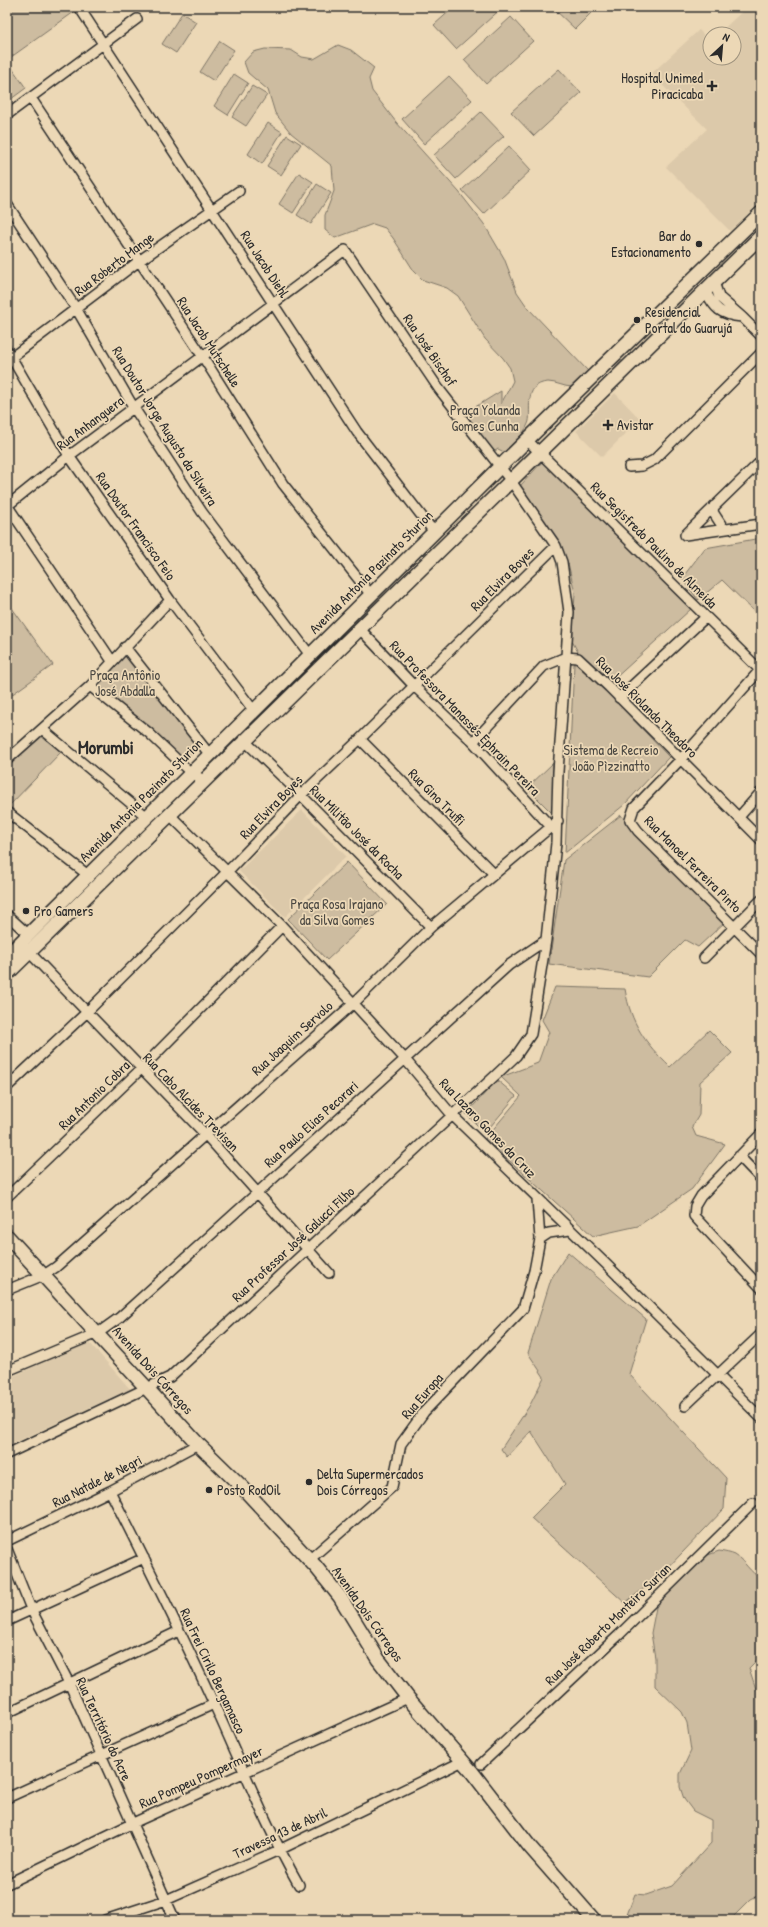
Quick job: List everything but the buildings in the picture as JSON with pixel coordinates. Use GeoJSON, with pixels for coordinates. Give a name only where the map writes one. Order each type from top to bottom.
{"type":"FeatureCollection","features":[{"type":"Feature","properties":{"kind":"main road","name":"Avenida Antonia Pazinato Sturion"},"geometry":{"type":"LineString","coordinates":[[7,956],[434,532],[501,468],[527,440],[761,214]]}},
{"type":"Feature","properties":{"kind":"main road"},"geometry":{"type":"LineString","coordinates":[[7,974],[761,236]]}},
{"type":"Feature","properties":{"kind":"main road"},"geometry":{"type":"LineString","coordinates":[[731,243],[733,252],[738,259]]}},
{"type":"Feature","properties":{"kind":"main road"},"geometry":{"type":"LineString","coordinates":[[699,273],[697,279],[698,283],[709,286]]}},
{"type":"Feature","properties":{"kind":"main road"},"geometry":{"type":"LineString","coordinates":[[245,741],[258,723],[257,716],[254,711]]}},
{"type":"Feature","properties":{"kind":"main road"},"geometry":{"type":"LineString","coordinates":[[29,952],[29,935],[46,935]]}},
{"type":"Feature","properties":{"kind":"main road","name":"Avenida Dois Córregos"},"geometry":{"type":"LineString","coordinates":[[7,1236],[98,1333],[198,1444],[242,1487],[309,1560],[340,1598],[378,1659],[408,1698],[463,1761],[530,1847],[594,1920]]}},
{"type":"Feature","properties":{"kind":"main road","name":"Avenida Dois Córregos"},"geometry":{"type":"LineString","coordinates":[[575,1900],[577,1907],[586,1920]]}},
{"type":"Feature","properties":{"kind":"street","name":"Rua Jacob Diehl"},"geometry":{"type":"LineString","coordinates":[[79,7],[357,432],[434,532]]}},
{"type":"Feature","properties":{"kind":"street"},"geometry":{"type":"LineString","coordinates":[[7,115],[137,19]]}},
{"type":"Feature","properties":{"kind":"street","name":"Rua Jacob Mutschelle"},"geometry":{"type":"LineString","coordinates":[[31,98],[202,357],[283,484],[371,595]]}},
{"type":"Feature","properties":{"kind":"street","name":"Rua Roberto Mange"},"geometry":{"type":"LineString","coordinates":[[8,356],[77,310],[139,261],[239,191]]}},
{"type":"Feature","properties":{"kind":"street","name":"Rua Doutor Jorge Augusto da Silveira"},"geometry":{"type":"LineString","coordinates":[[7,204],[77,310],[134,408],[202,512],[310,655]]}},
{"type":"Feature","properties":{"kind":"street","name":"Rua Anhanguera"},"geometry":{"type":"LineString","coordinates":[[7,506],[69,456],[345,250]]}},
{"type":"Feature","properties":{"kind":"street","name":"Rua José Bischof"},"geometry":{"type":"LineString","coordinates":[[345,250],[439,389],[511,481],[556,546],[562,562],[569,612],[554,824]]}},
{"type":"Feature","properties":{"kind":"street"},"geometry":{"type":"LineString","coordinates":[[709,286],[712,303],[724,314],[742,317],[761,336]]}},
{"type":"Feature","properties":{"kind":"street"},"geometry":{"type":"LineString","coordinates":[[629,467],[642,466],[654,460],[761,354]]}},
{"type":"Feature","properties":{"kind":"street","name":"Rua Doutor Francisco Feio"},"geometry":{"type":"LineString","coordinates":[[8,356],[69,456],[170,600],[254,711]]}},
{"type":"Feature","properties":{"kind":"street","name":"Rua Segisfredo Paulino de Almeida"},"geometry":{"type":"LineString","coordinates":[[527,440],[760,670]]}},
{"type":"Feature","properties":{"kind":"street"},"geometry":{"type":"LineString","coordinates":[[761,461],[685,535],[761,524]]}},
{"type":"Feature","properties":{"kind":"street"},"geometry":{"type":"LineString","coordinates":[[7,506],[112,661]]}},
{"type":"Feature","properties":{"kind":"street"},"geometry":{"type":"LineString","coordinates":[[714,506],[713,512],[724,529]]}},
{"type":"Feature","properties":{"kind":"street","name":"Rua Elvira Boyes"},"geometry":{"type":"LineString","coordinates":[[7,1087],[86,1013],[227,872],[301,795],[556,546]]}},
{"type":"Feature","properties":{"kind":"street"},"geometry":{"type":"LineString","coordinates":[[7,760],[90,686],[170,600]]}},
{"type":"Feature","properties":{"kind":"street"},"geometry":{"type":"LineString","coordinates":[[619,698],[706,617]]}},
{"type":"Feature","properties":{"kind":"street","name":"Rua Professora Manassés Ephrain Pereira"},"geometry":{"type":"LineString","coordinates":[[359,628],[414,686],[473,742],[554,824]]}},
{"type":"Feature","properties":{"kind":"street"},"geometry":{"type":"LineString","coordinates":[[125,647],[210,755]]}},
{"type":"Feature","properties":{"kind":"street"},"geometry":{"type":"LineString","coordinates":[[473,742],[544,666],[566,657]]}},
{"type":"Feature","properties":{"kind":"street","name":"Rua José Riolando Theodoro"},"geometry":{"type":"LineString","coordinates":[[566,657],[578,658],[761,840]]}},
{"type":"Feature","properties":{"kind":"street"},"geometry":{"type":"LineString","coordinates":[[680,760],[760,670]]}},
{"type":"Feature","properties":{"kind":"street"},"geometry":{"type":"LineString","coordinates":[[90,686],[149,733],[191,773],[202,779],[206,779]]}},
{"type":"Feature","properties":{"kind":"street"},"geometry":{"type":"LineString","coordinates":[[42,729],[147,817]]}},
{"type":"Feature","properties":{"kind":"street","name":"Rua Gino Truffi"},"geometry":{"type":"LineString","coordinates":[[360,739],[494,874]]}},
{"type":"Feature","properties":{"kind":"street","name":"Rua Militão José da Rocha"},"geometry":{"type":"LineString","coordinates":[[245,741],[301,795],[431,927]]}},
{"type":"Feature","properties":{"kind":"street","name":"Rua Manoel Ferreira Pinto"},"geometry":{"type":"LineString","coordinates":[[680,760],[634,808],[630,820],[638,831],[761,954]]}},
{"type":"Feature","properties":{"kind":"street"},"geometry":{"type":"LineString","coordinates":[[739,817],[761,792]]}},
{"type":"Feature","properties":{"kind":"street"},"geometry":{"type":"LineString","coordinates":[[7,812],[88,875]]}},
{"type":"Feature","properties":{"kind":"street","name":"Rua Lazaro Gomes da Cruz"},"geometry":{"type":"LineString","coordinates":[[170,814],[282,926],[354,1002],[404,1058],[452,1116],[761,1418]]}},
{"type":"Feature","properties":{"kind":"street","name":"Rua Joaquim Servolo"},"geometry":{"type":"LineString","coordinates":[[7,1290],[44,1275],[56,1267],[101,1229],[205,1134],[354,1002],[431,927],[554,824]]}},
{"type":"Feature","properties":{"kind":"street","name":"Rua Professor José Galucci Filho"},"geometry":{"type":"LineString","coordinates":[[7,1454],[148,1389],[170,1377],[516,1056],[531,1034],[546,940],[555,868],[554,824]]}},
{"type":"Feature","properties":{"kind":"street"},"geometry":{"type":"LineString","coordinates":[[704,958],[761,900]]}},
{"type":"Feature","properties":{"kind":"street"},"geometry":{"type":"LineString","coordinates":[[7,915],[29,935]]}},
{"type":"Feature","properties":{"kind":"street","name":"Rua Antonio Cobra"},"geometry":{"type":"LineString","coordinates":[[7,1197],[141,1069],[282,926]]}},
{"type":"Feature","properties":{"kind":"street","name":"Rua Paulo Elias Pecorari"},"geometry":{"type":"LineString","coordinates":[[7,1371],[98,1333],[119,1318],[404,1058],[509,965],[546,940]]}},
{"type":"Feature","properties":{"kind":"street","name":"Rua Cabo Alcides Trevisan"},"geometry":{"type":"LineString","coordinates":[[29,952],[86,1013],[205,1134],[256,1193],[329,1273]]}},
{"type":"Feature","properties":{"kind":"street"},"geometry":{"type":"LineString","coordinates":[[761,1134],[701,1196],[695,1206],[694,1216],[761,1288]]}},
{"type":"Feature","properties":{"kind":"street"},"geometry":{"type":"LineString","coordinates":[[739,1156],[761,1179]]}},
{"type":"Feature","properties":{"kind":"street","name":"Rua Europa"},"geometry":{"type":"LineString","coordinates":[[309,1560],[392,1487],[401,1444],[424,1412],[523,1309],[534,1271],[540,1239],[537,1199]]}},
{"type":"Feature","properties":{"kind":"street"},"geometry":{"type":"LineString","coordinates":[[540,1239],[549,1233],[570,1230]]}},
{"type":"Feature","properties":{"kind":"street"},"geometry":{"type":"LineString","coordinates":[[685,1406],[761,1334]]}},
{"type":"Feature","properties":{"kind":"street","name":"Rua Natale de Negri"},"geometry":{"type":"LineString","coordinates":[[7,1541],[110,1491],[198,1444]]}},
{"type":"Feature","properties":{"kind":"street","name":"Rua Frei Cirilo Bergamasco"},"geometry":{"type":"LineString","coordinates":[[110,1491],[214,1704],[279,1850],[300,1885]]}},
{"type":"Feature","properties":{"kind":"street","name":"Rua José Roberto Monteiro Surian"},"geometry":{"type":"LineString","coordinates":[[481,1764],[619,1634],[753,1503]]}},
{"type":"Feature","properties":{"kind":"street","name":"Rua Território do Acre"},"geometry":{"type":"LineString","coordinates":[[7,1549],[31,1609],[68,1683],[133,1823],[175,1920]]}},
{"type":"Feature","properties":{"kind":"street"},"geometry":{"type":"LineString","coordinates":[[7,1621],[144,1558]]}},
{"type":"Feature","properties":{"kind":"street"},"geometry":{"type":"LineString","coordinates":[[7,1713],[179,1631]]}},
{"type":"Feature","properties":{"kind":"street","name":"Rua Pompeu Pompermayer"},"geometry":{"type":"LineString","coordinates":[[7,1884],[133,1823],[408,1698]]}},
{"type":"Feature","properties":{"kind":"street"},"geometry":{"type":"LineString","coordinates":[[7,1798],[100,1754],[214,1704]]}},
{"type":"Feature","properties":{"kind":"street","name":"Travessa 13 de Abril"},"geometry":{"type":"LineString","coordinates":[[105,1920],[166,1900],[279,1850],[463,1761]]}},
{"type":"Feature","properties":{"kind":"shaded area","name":"Hospital Unimed Piracicaba"},"geometry":{"type":"Polygon","coordinates":[[[747,7],[757,7],[761,11],[761,201],[730,231],[666,167],[707,129],[651,74],[699,30],[702,33],[702,66],[742,66],[742,26],[727,26],[747,7]]]}},
{"type":"Feature","properties":{"kind":"shaded area","name":"Avistar"},"geometry":{"type":"Polygon","coordinates":[[[615,393],[640,419],[602,457],[576,431],[615,393]]]}},
{"type":"Feature","properties":{"kind":"shaded area"},"geometry":{"type":"Polygon","coordinates":[[[302,810],[346,856],[285,917],[239,871],[302,810]]]}},
{"type":"Feature","properties":{"kind":"shaded area"},"geometry":{"type":"Polygon","coordinates":[[[89,1342],[130,1389],[7,1446],[7,1379],[89,1342]]]}},
{"type":"Feature","properties":{"kind":"green space"},"geometry":{"type":"Polygon","coordinates":[[[7,7],[71,7],[74,12],[7,60],[7,7]]]}},
{"type":"Feature","properties":{"kind":"green space"},"geometry":{"type":"Polygon","coordinates":[[[454,7],[503,7],[456,49],[434,25],[454,7]]]}},
{"type":"Feature","properties":{"kind":"green space"},"geometry":{"type":"Polygon","coordinates":[[[552,7],[597,7],[575,29],[552,7]]]}},
{"type":"Feature","properties":{"kind":"green space"},"geometry":{"type":"Polygon","coordinates":[[[182,13],[196,22],[176,53],[162,44],[182,13]]]}},
{"type":"Feature","properties":{"kind":"green space"},"geometry":{"type":"Polygon","coordinates":[[[511,17],[533,41],[486,84],[464,60],[511,17]]]}},
{"type":"Feature","properties":{"kind":"green space"},"geometry":{"type":"Polygon","coordinates":[[[220,41],[234,50],[214,81],[200,72],[220,41]]]}},
{"type":"Feature","properties":{"kind":"green space","name":"Praça Yolanda Gomes Cunha"},"geometry":{"type":"Polygon","coordinates":[[[338,45],[351,50],[374,68],[369,79],[372,91],[396,122],[459,192],[484,224],[504,258],[517,292],[528,308],[588,371],[572,387],[548,382],[540,384],[534,388],[530,400],[528,424],[521,436],[504,452],[498,449],[492,453],[464,414],[501,391],[501,404],[513,381],[510,368],[503,358],[485,339],[458,296],[447,288],[423,280],[414,271],[385,228],[373,224],[335,238],[325,230],[325,215],[334,191],[332,166],[291,133],[275,113],[268,90],[248,73],[244,62],[253,52],[265,49],[291,50],[302,57],[314,59],[338,45]]]}},
{"type":"Feature","properties":{"kind":"green space"},"geometry":{"type":"Polygon","coordinates":[[[7,61],[26,88],[7,102],[7,61]]]}},
{"type":"Feature","properties":{"kind":"green space"},"geometry":{"type":"Polygon","coordinates":[[[559,69],[581,93],[534,136],[511,112],[559,69]]]}},
{"type":"Feature","properties":{"kind":"green space"},"geometry":{"type":"Polygon","coordinates":[[[234,74],[248,83],[228,115],[214,106],[234,74]]]}},
{"type":"Feature","properties":{"kind":"green space"},"geometry":{"type":"Polygon","coordinates":[[[449,76],[472,100],[424,144],[402,119],[449,76]]]}},
{"type":"Feature","properties":{"kind":"green space"},"geometry":{"type":"Polygon","coordinates":[[[252,86],[267,95],[246,126],[232,117],[252,86]]]}},
{"type":"Feature","properties":{"kind":"green space"},"geometry":{"type":"Polygon","coordinates":[[[481,112],[504,136],[456,179],[434,155],[481,112]]]}},
{"type":"Feature","properties":{"kind":"green space"},"geometry":{"type":"Polygon","coordinates":[[[268,123],[282,132],[262,164],[248,154],[268,123]]]}},
{"type":"Feature","properties":{"kind":"green space"},"geometry":{"type":"Polygon","coordinates":[[[287,135],[301,144],[281,175],[267,166],[287,135]]]}},
{"type":"Feature","properties":{"kind":"green space"},"geometry":{"type":"Polygon","coordinates":[[[509,146],[531,170],[484,214],[462,190],[509,146]]]}},
{"type":"Feature","properties":{"kind":"green space"},"geometry":{"type":"Polygon","coordinates":[[[299,173],[313,182],[293,213],[279,204],[299,173]]]}},
{"type":"Feature","properties":{"kind":"green space"},"geometry":{"type":"Polygon","coordinates":[[[317,184],[331,193],[311,224],[297,215],[317,184]]]}},
{"type":"Feature","properties":{"kind":"green space"},"geometry":{"type":"Polygon","coordinates":[[[542,462],[691,609],[612,681],[578,652],[572,641],[575,593],[568,563],[520,486],[542,462]]]}},
{"type":"Feature","properties":{"kind":"green space"},"geometry":{"type":"Polygon","coordinates":[[[761,538],[761,618],[722,580],[698,600],[682,578],[705,548],[761,538]]]}},
{"type":"Feature","properties":{"kind":"green space"},"geometry":{"type":"Polygon","coordinates":[[[7,601],[53,665],[7,698],[7,601]]]}},
{"type":"Feature","properties":{"kind":"green space","name":"Praça Antônio José Abdalla"},"geometry":{"type":"Polygon","coordinates":[[[127,653],[198,747],[184,760],[97,684],[127,653]]]}},
{"type":"Feature","properties":{"kind":"green space","name":"Sistema de Recreio João Pìzzinatto"},"geometry":{"type":"Polygon","coordinates":[[[579,663],[669,757],[624,805],[565,853],[574,664],[579,663]]]}},
{"type":"Feature","properties":{"kind":"green space"},"geometry":{"type":"Polygon","coordinates":[[[41,736],[61,752],[8,807],[7,764],[41,736]]]}},
{"type":"Feature","properties":{"kind":"green space"},"geometry":{"type":"Polygon","coordinates":[[[553,763],[553,814],[527,788],[553,763]]]}},
{"type":"Feature","properties":{"kind":"green space"},"geometry":{"type":"Polygon","coordinates":[[[621,815],[638,838],[725,922],[698,947],[685,940],[648,977],[549,964],[564,860],[621,815]]]}},
{"type":"Feature","properties":{"kind":"green space","name":"Praça Rosa Irajano da Silva Gomes"},"geometry":{"type":"Polygon","coordinates":[[[347,862],[387,904],[327,960],[288,919],[347,862]]]}},
{"type":"Feature","properties":{"kind":"green space"},"geometry":{"type":"Polygon","coordinates":[[[555,987],[625,989],[631,1013],[640,1032],[653,1050],[670,1067],[709,1030],[732,1053],[700,1082],[699,1115],[692,1127],[696,1136],[725,1144],[692,1189],[638,1226],[593,1236],[485,1139],[521,1096],[501,1077],[538,1063],[549,1032],[542,1020],[555,987]]]}},
{"type":"Feature","properties":{"kind":"green space"},"geometry":{"type":"Polygon","coordinates":[[[497,1080],[516,1096],[485,1133],[466,1114],[497,1080]]]}},
{"type":"Feature","properties":{"kind":"green space"},"geometry":{"type":"Polygon","coordinates":[[[568,1252],[646,1319],[629,1374],[726,1478],[724,1509],[661,1575],[625,1603],[531,1518],[565,1484],[531,1431],[507,1457],[501,1449],[530,1405],[544,1377],[528,1353],[551,1279],[568,1252]]]}},
{"type":"Feature","properties":{"kind":"green space"},"geometry":{"type":"Polygon","coordinates":[[[719,1551],[735,1555],[753,1573],[761,1578],[761,1656],[749,1668],[756,1689],[761,1688],[761,1894],[751,1899],[730,1920],[625,1920],[635,1894],[646,1895],[672,1886],[711,1843],[711,1820],[693,1811],[684,1799],[680,1787],[680,1774],[691,1751],[687,1723],[682,1712],[655,1686],[655,1658],[651,1633],[658,1597],[696,1562],[719,1551]]]}},
{"type":"Feature","properties":{"kind":"place","name":"Hospital Unimed Piracicaba"},"geometry":{"type":"Point","coordinates":[712,86]}},
{"type":"Feature","properties":{"kind":"place","name":"Bar do Estacionamento"},"geometry":{"type":"Point","coordinates":[699,244]}},
{"type":"Feature","properties":{"kind":"place","name":"Residencial Portal do Guarujá"},"geometry":{"type":"Point","coordinates":[637,320]}},
{"type":"Feature","properties":{"kind":"place","name":"Avistar"},"geometry":{"type":"Point","coordinates":[608,425]}},
{"type":"Feature","properties":{"kind":"place","name":"Pro Gamers"},"geometry":{"type":"Point","coordinates":[26,911]}},
{"type":"Feature","properties":{"kind":"place","name":"Delta Supermercados Dois Córregos"},"geometry":{"type":"Point","coordinates":[309,1482]}},
{"type":"Feature","properties":{"kind":"place","name":"Posto RodOil"},"geometry":{"type":"Point","coordinates":[209,1490]}},
{"type":"Feature","properties":{"kind":"district","name":"Morumbi"},"geometry":{"type":"Point","coordinates":[106,748]}}]}
